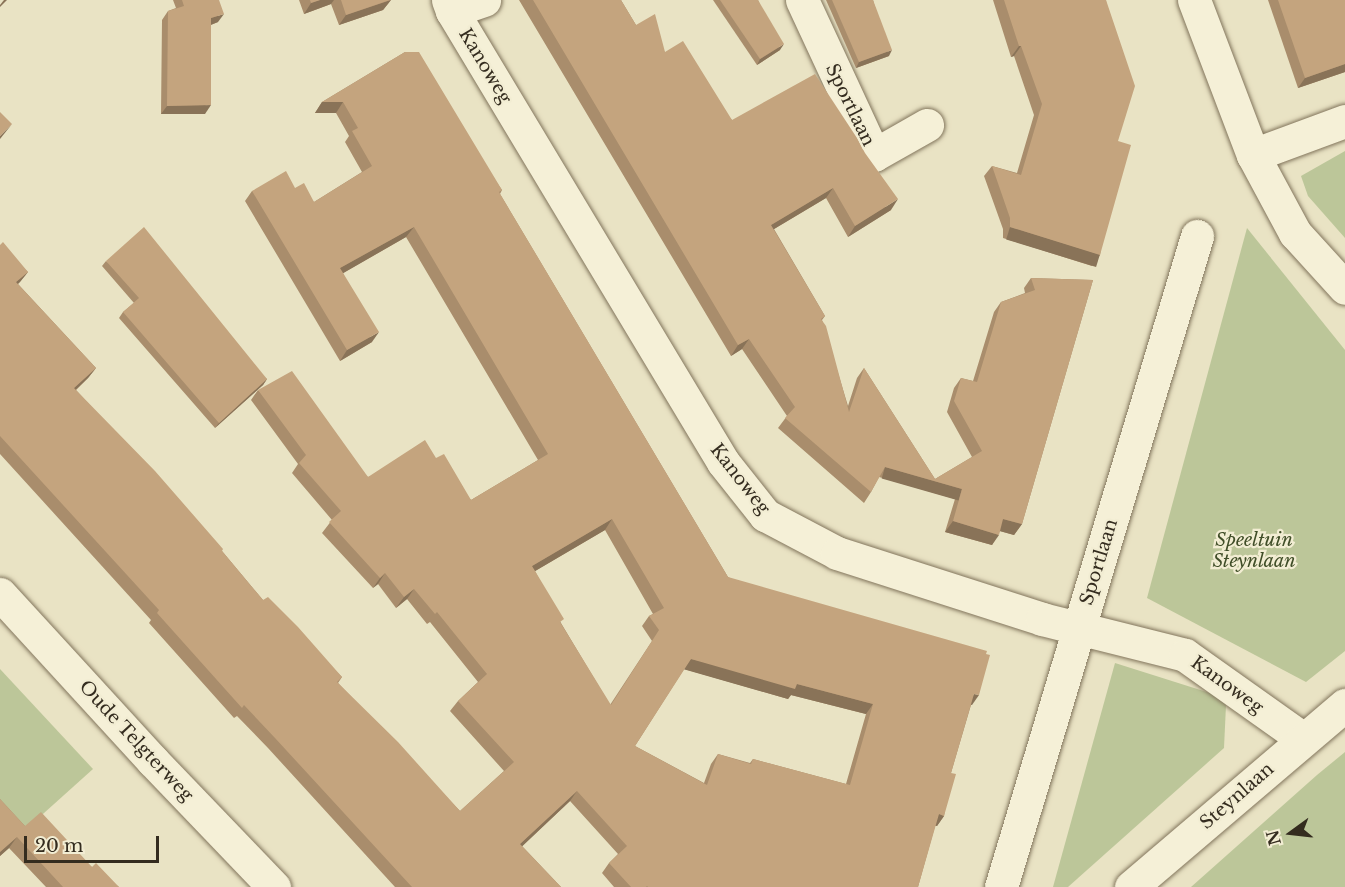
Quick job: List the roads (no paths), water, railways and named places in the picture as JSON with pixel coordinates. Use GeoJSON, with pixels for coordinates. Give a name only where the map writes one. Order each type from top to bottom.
{"type":"FeatureCollection","features":[{"type":"Feature","properties":{"kind":"street"},"geometry":{"type":"LineString","coordinates":[[450,5],[484,0]]}},
{"type":"Feature","properties":{"kind":"street","name":"Sportlaan"},"geometry":{"type":"LineString","coordinates":[[802,0],[874,155],[927,125]]}},
{"type":"Feature","properties":{"kind":"street"},"geometry":{"type":"LineString","coordinates":[[1194,0],[1253,155],[1295,232],[1345,288]]}},
{"type":"Feature","properties":{"kind":"street","name":"Kanoweg"},"geometry":{"type":"LineString","coordinates":[[450,5],[723,462],[765,515],[837,553],[1042,619],[1185,655],[1303,740]]}},
{"type":"Feature","properties":{"kind":"street"},"geometry":{"type":"LineString","coordinates":[[1253,155],[1345,121]]}},
{"type":"Feature","properties":{"kind":"street","name":"Sportlaan"},"geometry":{"type":"LineString","coordinates":[[1001,887],[1197,236]]}},
{"type":"Feature","properties":{"kind":"street","name":"Oude Telgterweg"},"geometry":{"type":"LineString","coordinates":[[0,594],[153,761],[274,887]]}},
{"type":"Feature","properties":{"kind":"street","name":"Steynlaan"},"geometry":{"type":"LineString","coordinates":[[1131,887],[1345,705]]}},
{"type":"Feature","properties":{"kind":"park label","name":"Speeltuin Steynlaan"},"geometry":{"type":"Point","coordinates":[1254,551]}}]}
